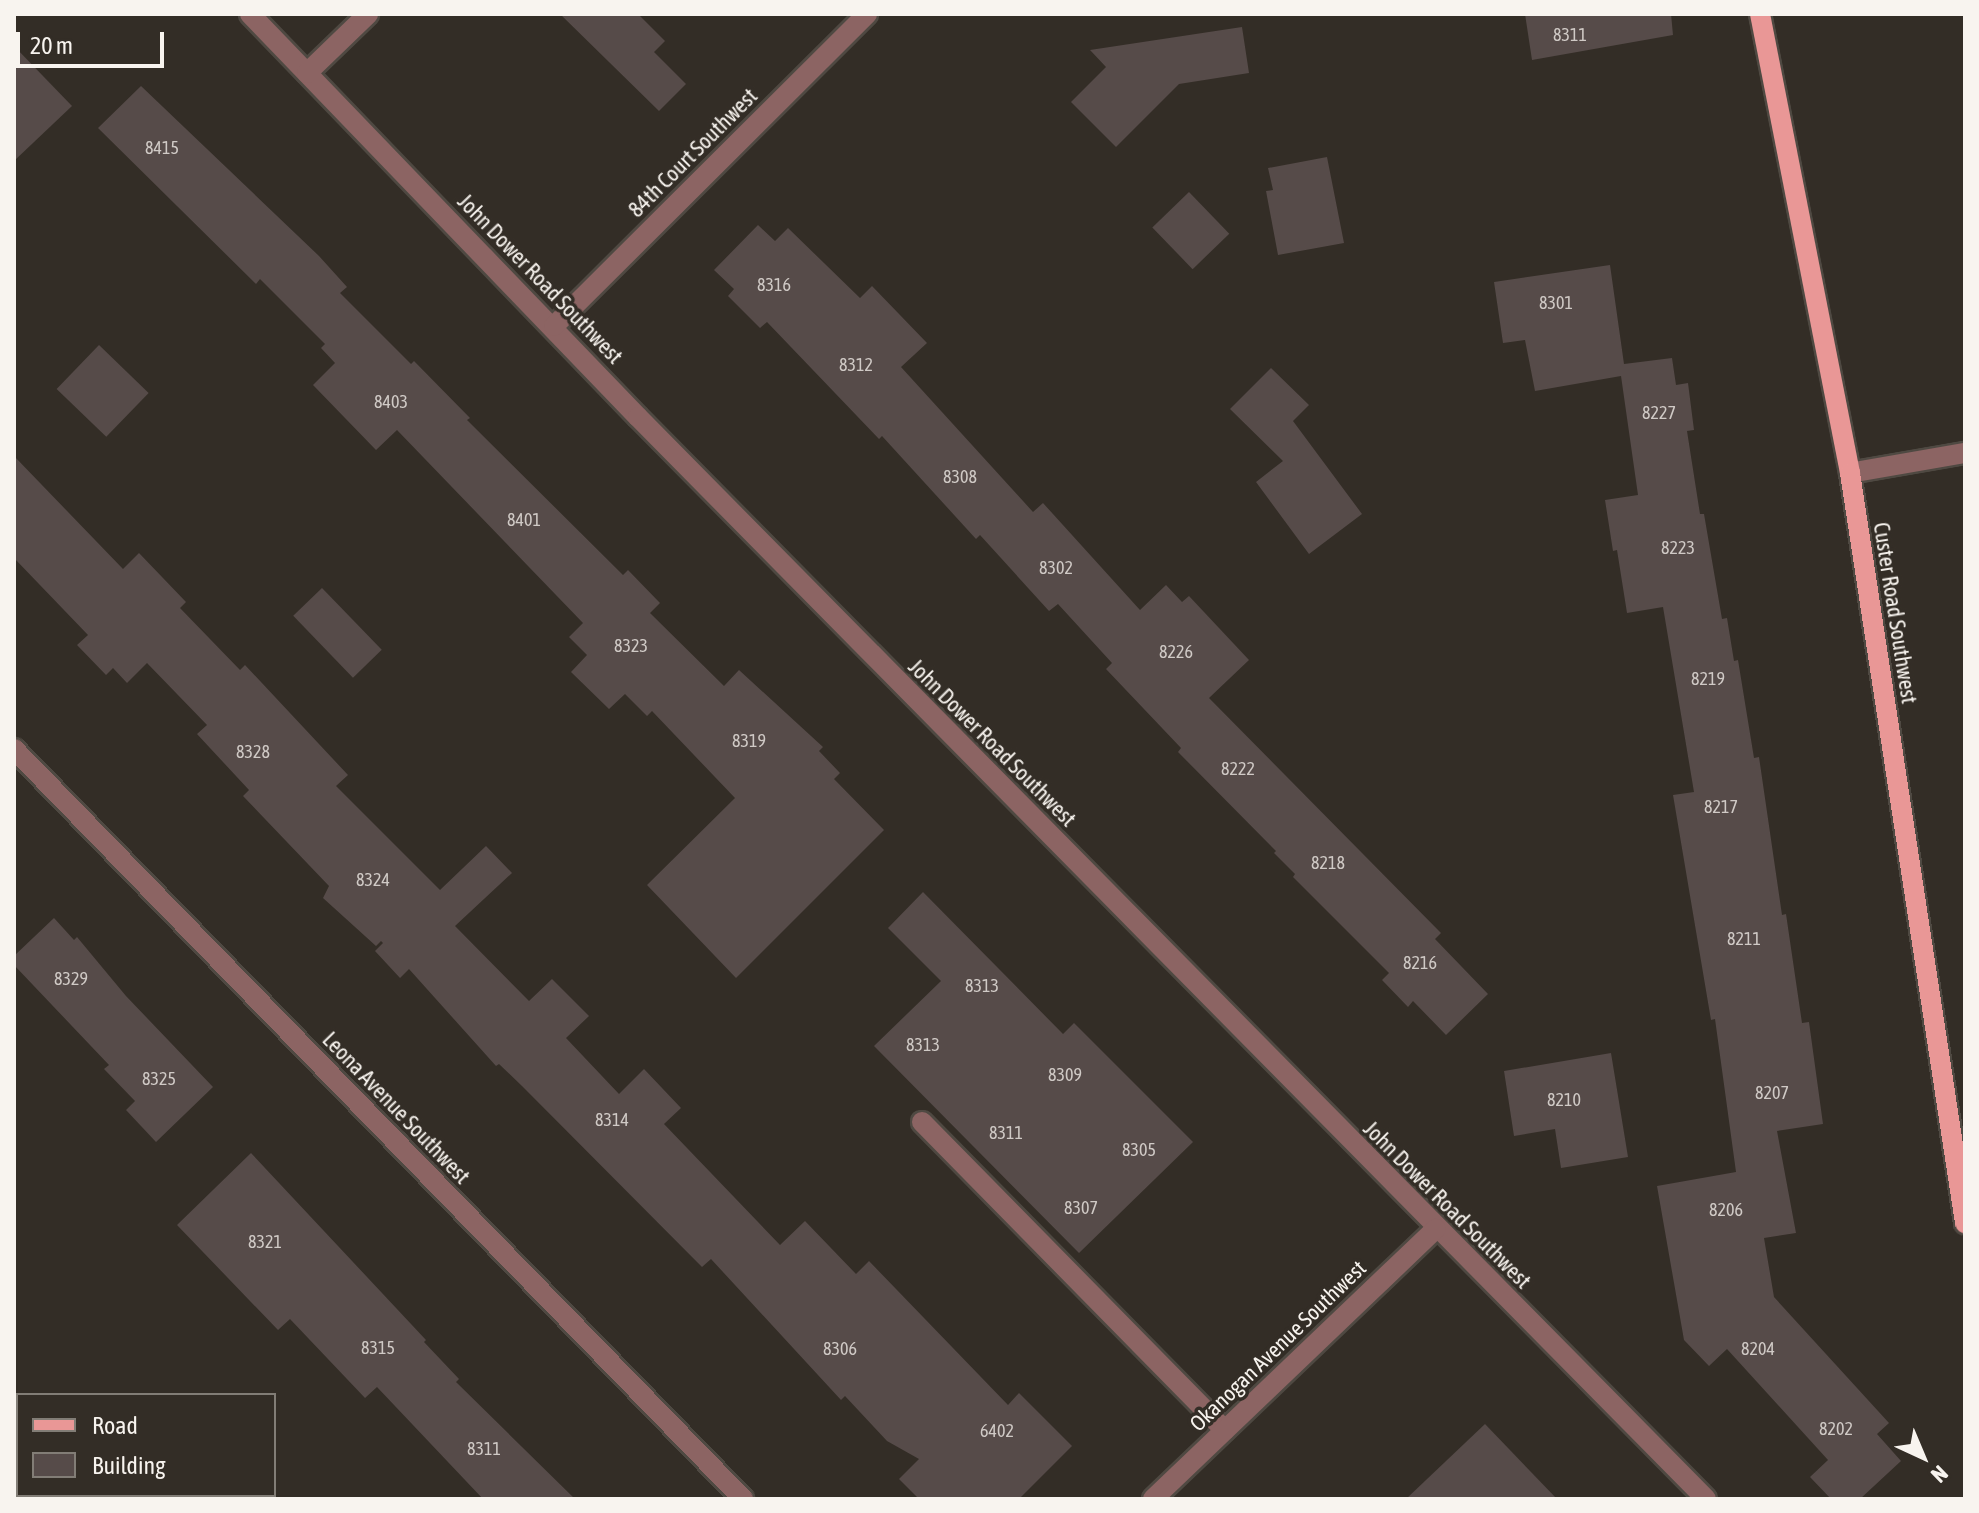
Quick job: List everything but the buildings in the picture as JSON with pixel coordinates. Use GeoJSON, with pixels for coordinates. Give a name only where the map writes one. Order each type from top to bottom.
{"type":"FeatureCollection","features":[{"type":"Feature","properties":{"kind":"main road","name":"Custer Road Southwest"},"geometry":{"type":"LineString","coordinates":[[1760,14],[1850,473],[1965,1223]]}},
{"type":"Feature","properties":{"kind":"street","name":"John Dower Road Southwest"},"geometry":{"type":"LineString","coordinates":[[250,14],[554,326],[638,417],[1436,1229],[1706,1499]]}},
{"type":"Feature","properties":{"kind":"street"},"geometry":{"type":"LineString","coordinates":[[307,73],[368,14]]}},
{"type":"Feature","properties":{"kind":"street","name":"84th Court Southwest"},"geometry":{"type":"LineString","coordinates":[[554,326],[867,14]]}},
{"type":"Feature","properties":{"kind":"street"},"geometry":{"type":"LineString","coordinates":[[1850,473],[1965,453]]}},
{"type":"Feature","properties":{"kind":"street","name":"Leona Avenue Southwest"},"geometry":{"type":"LineString","coordinates":[[14,749],[743,1499]]}},
{"type":"Feature","properties":{"kind":"street"},"geometry":{"type":"LineString","coordinates":[[922,1122],[1225,1430]]}},
{"type":"Feature","properties":{"kind":"street","name":"Okanogan Avenue Southwest"},"geometry":{"type":"LineString","coordinates":[[1153,1499],[1436,1229]]}}]}
